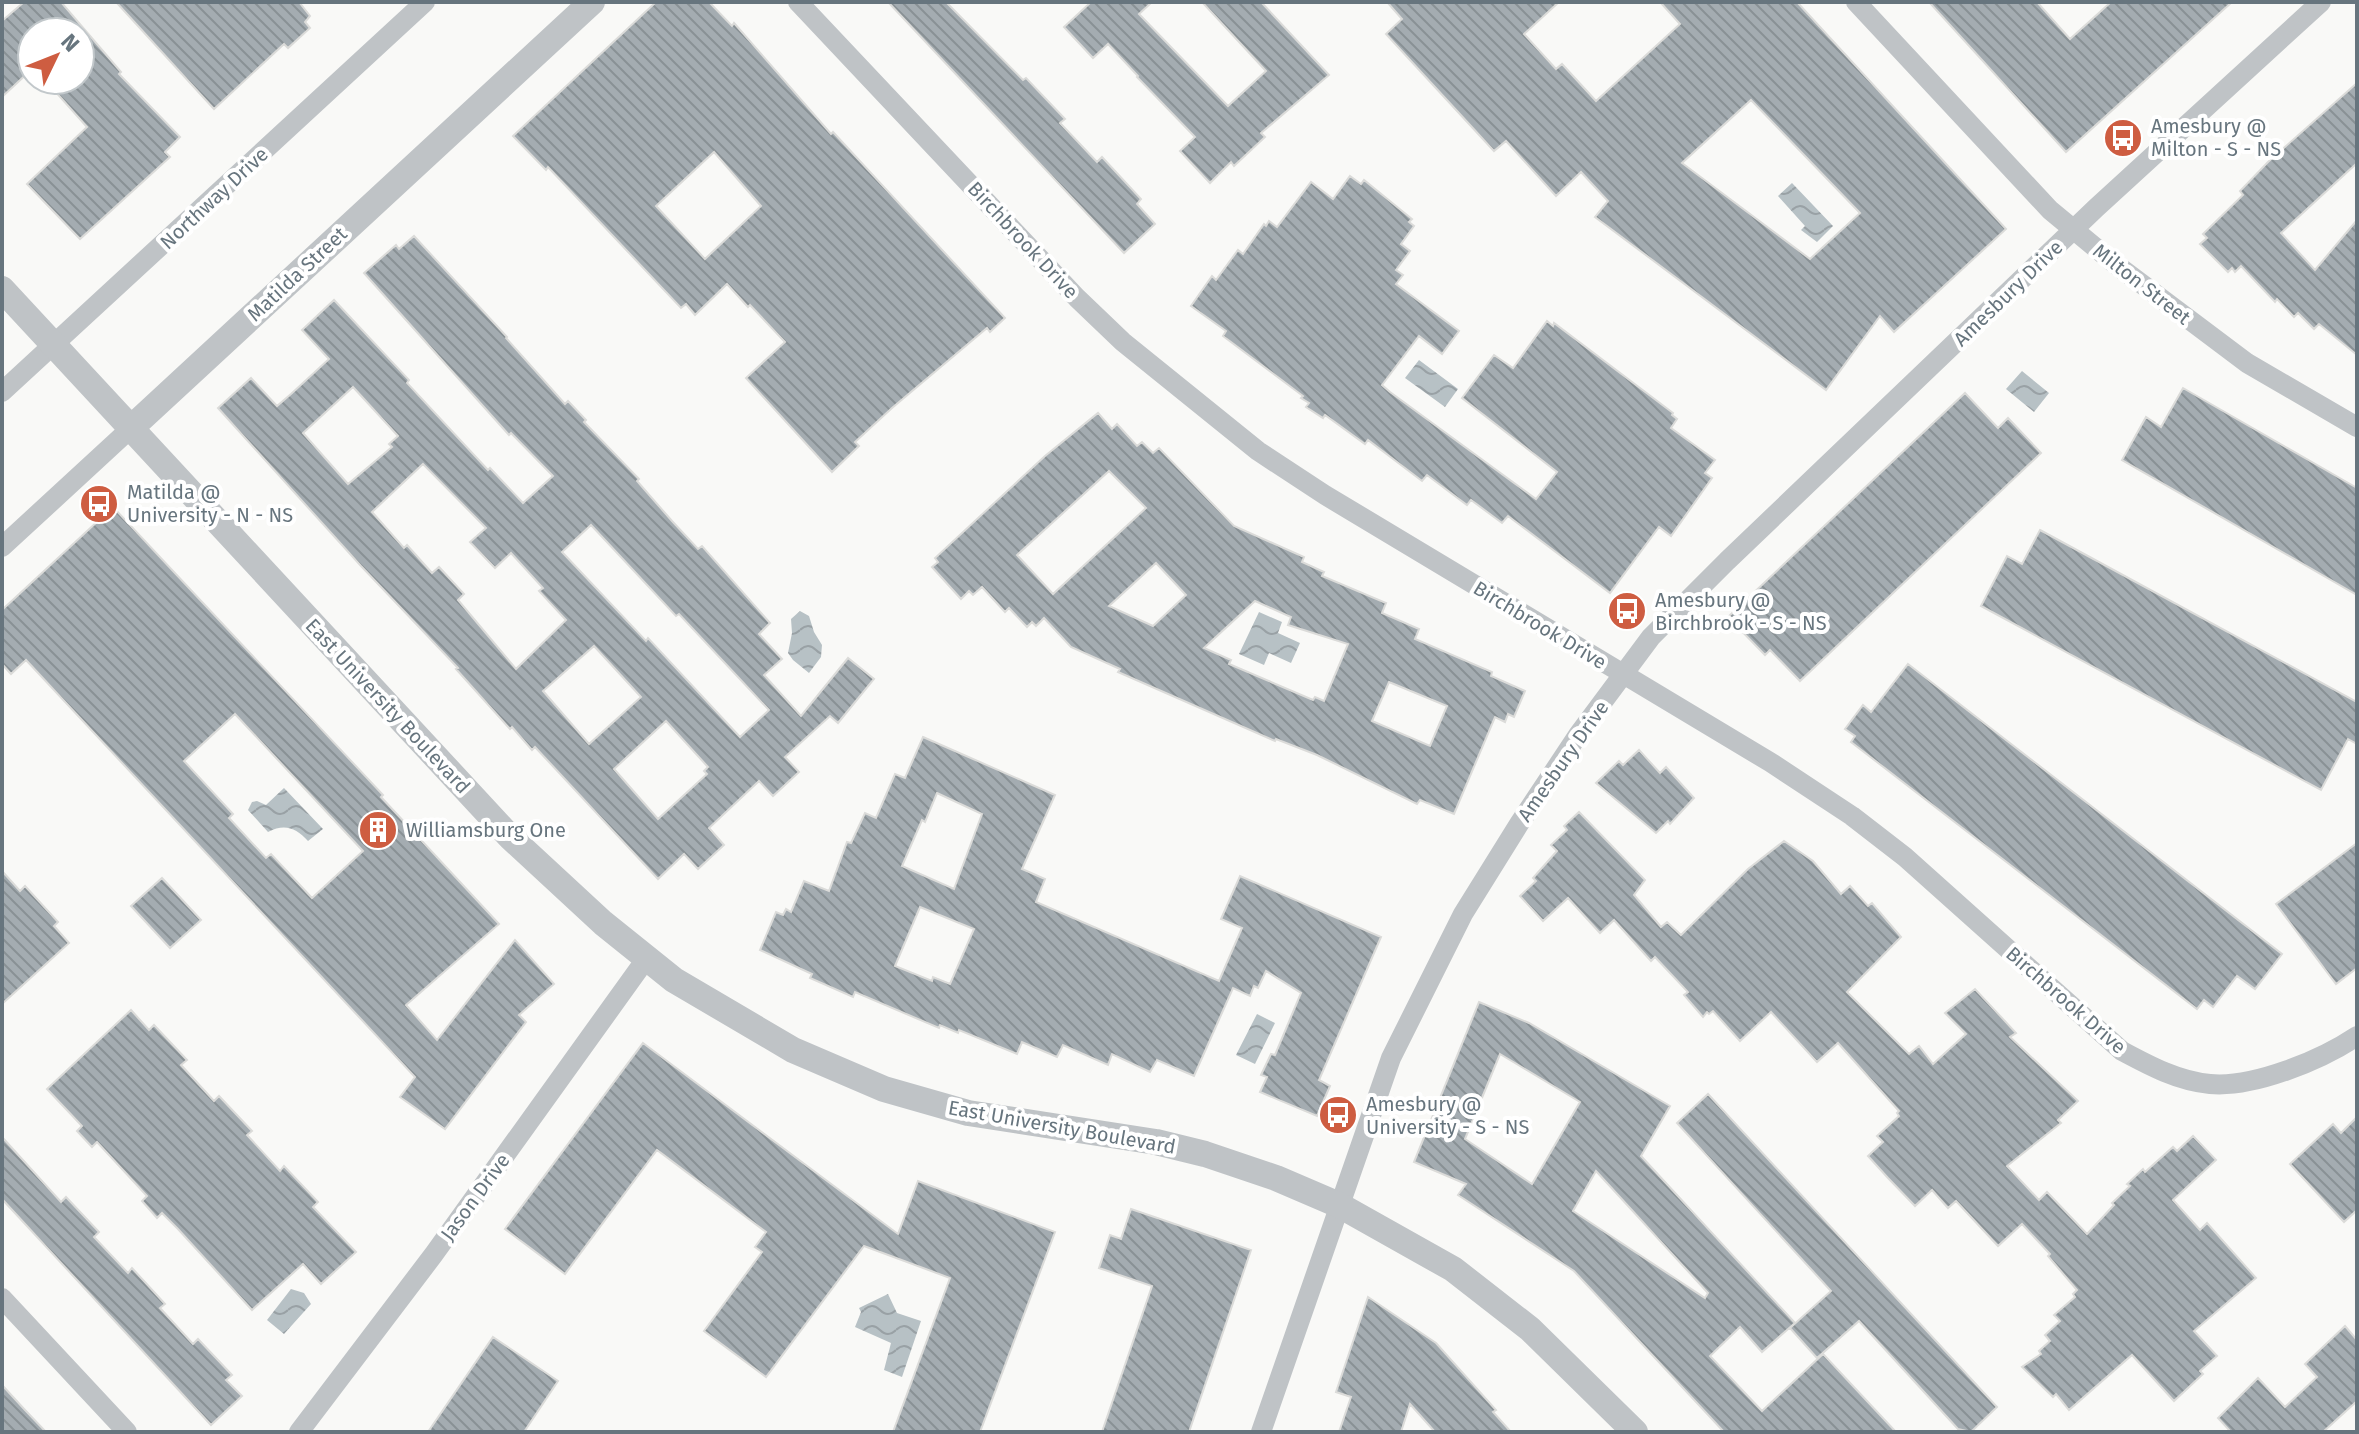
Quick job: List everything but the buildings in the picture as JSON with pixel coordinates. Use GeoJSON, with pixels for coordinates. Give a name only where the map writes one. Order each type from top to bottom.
{"type":"FeatureCollection","features":[{"type":"Feature","properties":{"kind":"street","name":"Northway Drive"},"geometry":{"type":"LineString","coordinates":[[2,392],[425,2]]}},
{"type":"Feature","properties":{"kind":"street","name":"Matilda Street"},"geometry":{"type":"LineString","coordinates":[[2,547],[592,2]]}},
{"type":"Feature","properties":{"kind":"street","name":"Birchbrook Drive"},"geometry":{"type":"LineString","coordinates":[[798,2],[1077,298],[1180,391],[1258,451],[1325,495],[1770,762],[1852,816],[1905,857],[2122,1051],[2164,1074],[2211,1084],[2262,1078],[2308,1063],[2357,1036]]}},
{"type":"Feature","properties":{"kind":"street","name":"Milton Street"},"geometry":{"type":"LineString","coordinates":[[1856,2],[2025,185],[2074,230],[2247,363],[2357,427]]}},
{"type":"Feature","properties":{"kind":"street","name":"Amesbury Drive"},"geometry":{"type":"LineString","coordinates":[[1261,1432],[1391,1058],[1463,914],[1527,811],[1651,637],[2074,230],[2321,2]]}},
{"type":"Feature","properties":{"kind":"street","name":"East University Boulevard"},"geometry":{"type":"LineString","coordinates":[[2,289],[510,837],[563,888],[646,959],[706,999],[793,1050],[884,1089],[968,1113],[1156,1142],[1193,1151],[1276,1178],[1339,1205],[1453,1269],[1530,1329],[1635,1432]]}},
{"type":"Feature","properties":{"kind":"street","name":"Jason Drive"},"geometry":{"type":"LineString","coordinates":[[299,1432],[434,1254],[646,959]]}},
{"type":"Feature","properties":{"kind":"street"},"geometry":{"type":"LineString","coordinates":[[2,1298],[127,1432]]}},
{"type":"Feature","properties":{"kind":"water"},"geometry":{"type":"Polygon","coordinates":[[[1792,183],[1833,226],[1817,242],[1801,230],[1805,226],[1778,196],[1792,183]]]}},
{"type":"Feature","properties":{"kind":"water"},"geometry":{"type":"Polygon","coordinates":[[[1419,360],[1458,389],[1445,407],[1405,378],[1419,360]]]}},
{"type":"Feature","properties":{"kind":"water"},"geometry":{"type":"Polygon","coordinates":[[[2022,371],[2049,393],[2034,412],[2006,389],[2022,371]]]}},
{"type":"Feature","properties":{"kind":"water"},"geometry":{"type":"Polygon","coordinates":[[[800,611],[809,616],[822,645],[821,657],[809,673],[788,653],[791,619],[800,611]]]}},
{"type":"Feature","properties":{"kind":"water"},"geometry":{"type":"Polygon","coordinates":[[[1259,612],[1282,622],[1278,633],[1300,643],[1291,663],[1269,653],[1264,665],[1239,654],[1259,612]]]}},
{"type":"Feature","properties":{"kind":"water"},"geometry":{"type":"Polygon","coordinates":[[[284,788],[323,829],[308,841],[290,828],[268,832],[248,810],[252,802],[266,805],[284,788]]]}},
{"type":"Feature","properties":{"kind":"water"},"geometry":{"type":"Polygon","coordinates":[[[1257,1014],[1275,1023],[1255,1064],[1236,1055],[1257,1014]]]}},
{"type":"Feature","properties":{"kind":"water"},"geometry":{"type":"Polygon","coordinates":[[[291,1289],[304,1293],[311,1304],[284,1334],[267,1320],[291,1289]]]}},
{"type":"Feature","properties":{"kind":"water"},"geometry":{"type":"Polygon","coordinates":[[[888,1294],[897,1313],[921,1321],[902,1377],[884,1370],[891,1343],[855,1327],[861,1312],[859,1308],[888,1294]]]}},
{"type":"Feature","properties":{"kind":"place","name":"Amesbury @ Milton - S - NS"},"geometry":{"type":"Point","coordinates":[2123,138]}},
{"type":"Feature","properties":{"kind":"place","name":"Matilda @ University - N - NS"},"geometry":{"type":"Point","coordinates":[99,504]}},
{"type":"Feature","properties":{"kind":"place","name":"Amesbury @ Birchbrook - S - NS"},"geometry":{"type":"Point","coordinates":[1627,611]}},
{"type":"Feature","properties":{"kind":"place","name":"Williamsburg One"},"geometry":{"type":"Point","coordinates":[378,830]}},
{"type":"Feature","properties":{"kind":"place","name":"Amesbury @ University - S - NS"},"geometry":{"type":"Point","coordinates":[1338,1115]}}]}
